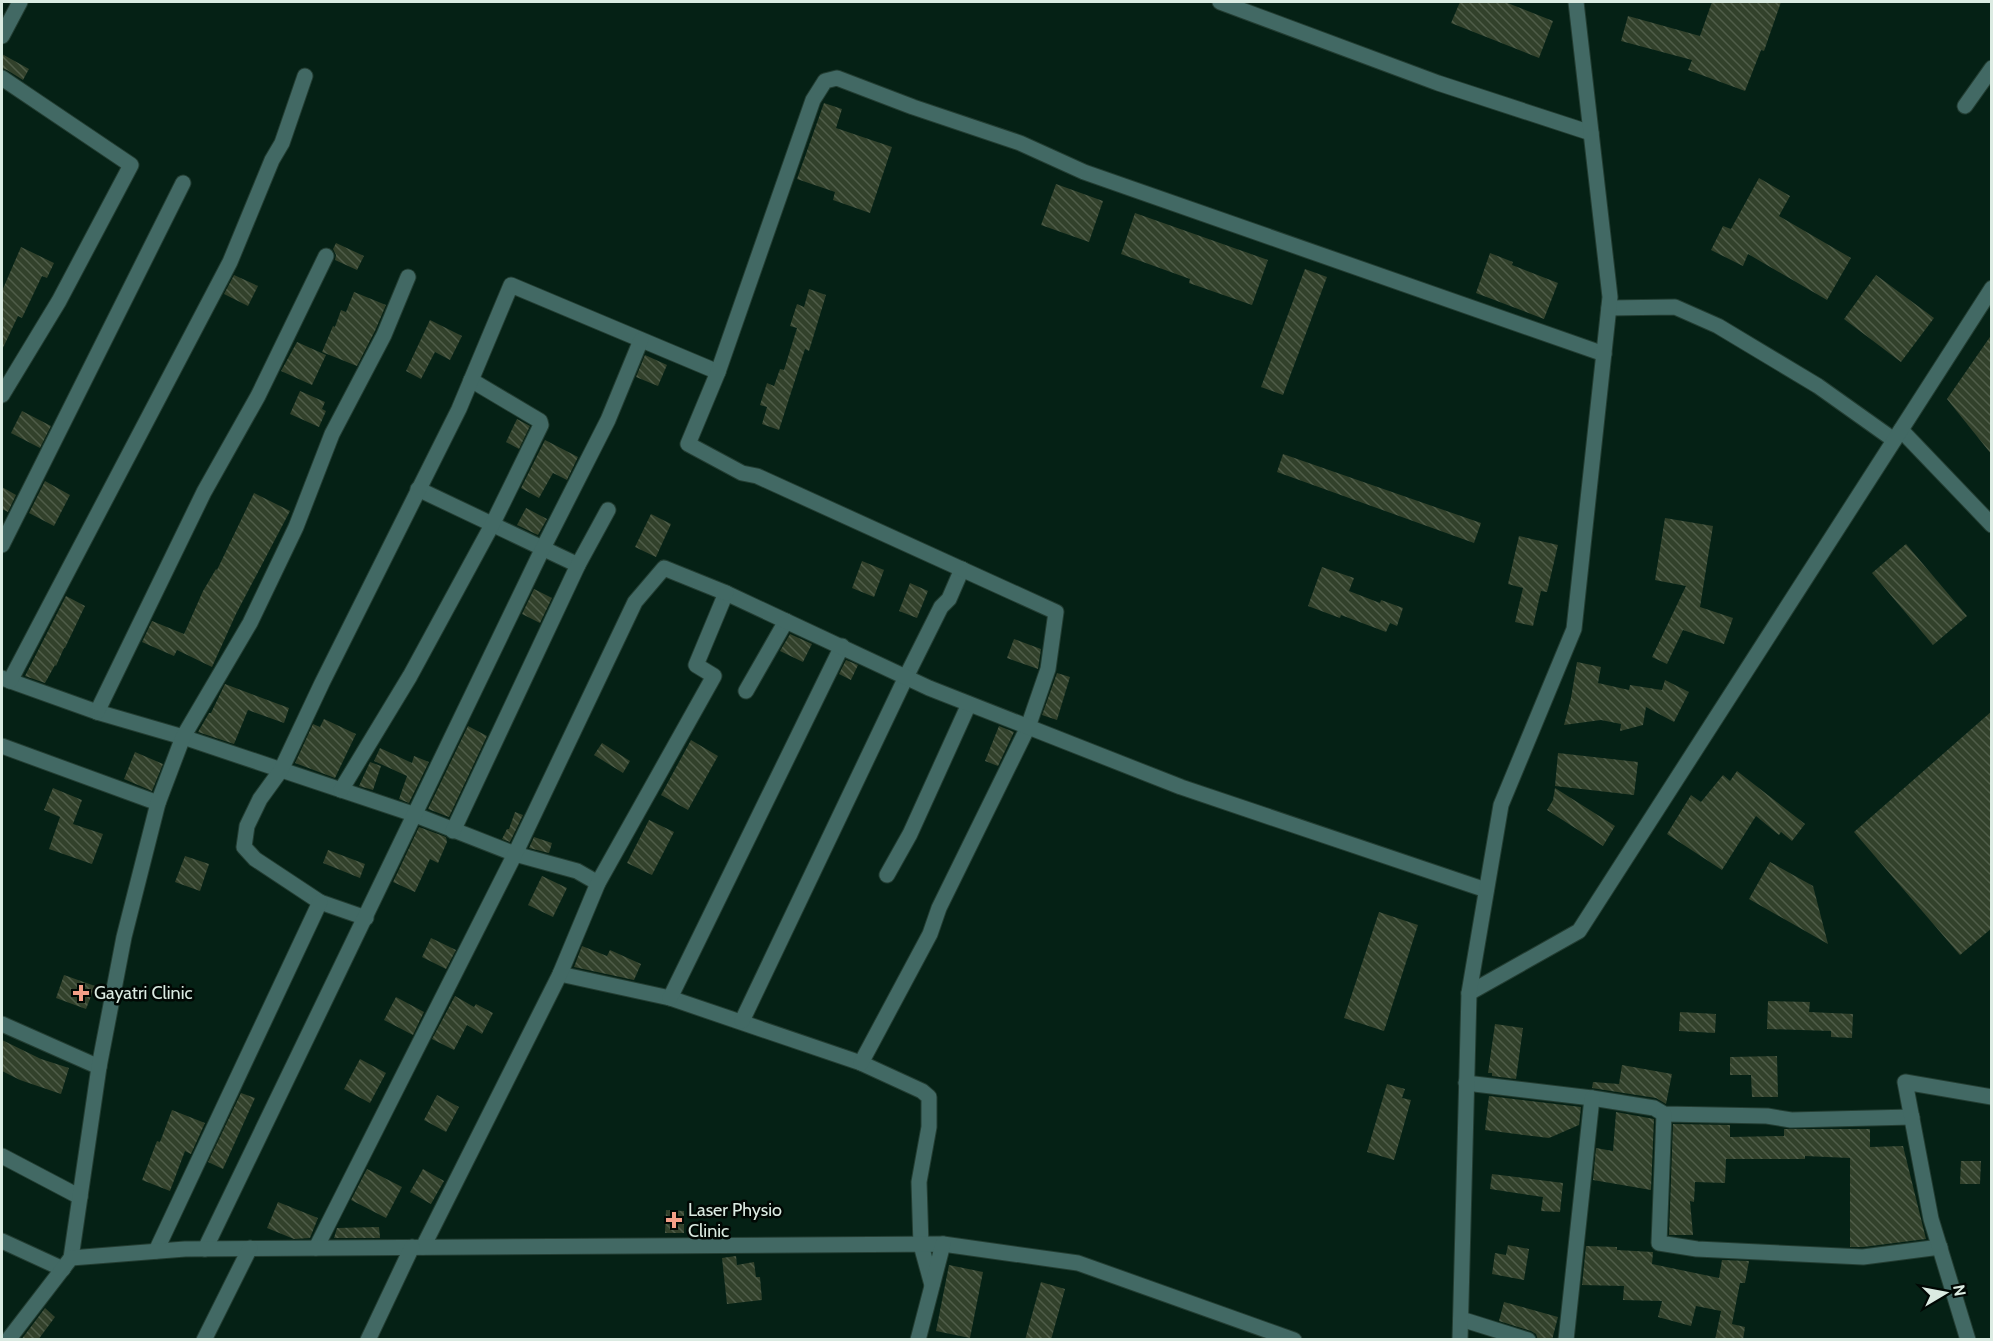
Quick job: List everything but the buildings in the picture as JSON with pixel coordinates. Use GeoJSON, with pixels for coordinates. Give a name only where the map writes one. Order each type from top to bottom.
{"type":"FeatureCollection","features":[{"type":"Feature","properties":{"kind":"street"},"geometry":{"type":"LineString","coordinates":[[2,36],[20,2]]}},
{"type":"Feature","properties":{"kind":"street"},"geometry":{"type":"LineString","coordinates":[[1220,2],[1438,83],[1591,133]]}},
{"type":"Feature","properties":{"kind":"street"},"geometry":{"type":"LineString","coordinates":[[1460,1340],[1468,993],[1501,805],[1574,629],[1610,297],[1576,2]]}},
{"type":"Feature","properties":{"kind":"street"},"geometry":{"type":"LineString","coordinates":[[1965,106],[1992,68]]}},
{"type":"Feature","properties":{"kind":"street"},"geometry":{"type":"LineString","coordinates":[[305,76],[282,142],[272,160],[230,262],[6,680],[97,712],[183,737],[413,814],[515,854],[577,871],[598,883]]}},
{"type":"Feature","properties":{"kind":"street"},"geometry":{"type":"LineString","coordinates":[[2,78],[131,165],[59,301],[2,395]]}},
{"type":"Feature","properties":{"kind":"street"},"geometry":{"type":"LineString","coordinates":[[861,1063],[930,934],[939,908],[1028,727],[1048,669],[1056,612],[756,476],[742,473],[688,444],[718,372],[813,100],[825,81],[837,78],[913,107],[1020,143],[1084,172],[1604,354]]}},
{"type":"Feature","properties":{"kind":"street"},"geometry":{"type":"LineString","coordinates":[[2,545],[183,183]]}},
{"type":"Feature","properties":{"kind":"street"},"geometry":{"type":"LineString","coordinates":[[97,712],[204,492],[258,396],[326,256]]}},
{"type":"Feature","properties":{"kind":"street"},"geometry":{"type":"LineString","coordinates":[[7,1338],[67,1263],[80,1197],[99,1067],[124,937],[158,803],[183,737],[250,623],[296,527],[332,434],[384,335],[408,277]]}},
{"type":"Feature","properties":{"kind":"street"},"geometry":{"type":"LineString","coordinates":[[366,918],[320,903],[255,859],[244,847],[247,826],[260,799],[282,770],[322,682],[459,409],[511,285],[718,372]]}},
{"type":"Feature","properties":{"kind":"street"},"geometry":{"type":"LineString","coordinates":[[1468,993],[1580,931],[1992,288]]}},
{"type":"Feature","properties":{"kind":"street"},"geometry":{"type":"LineString","coordinates":[[1609,308],[1676,307],[1718,326],[1897,435],[1992,525]]}},
{"type":"Feature","properties":{"kind":"street"},"geometry":{"type":"LineString","coordinates":[[205,1249],[366,918],[413,814],[608,420],[641,340]]}},
{"type":"Feature","properties":{"kind":"street"},"geometry":{"type":"LineString","coordinates":[[341,790],[410,676],[492,525],[541,422],[471,380]]}},
{"type":"Feature","properties":{"kind":"street"},"geometry":{"type":"LineString","coordinates":[[418,489],[542,550],[578,565]]}},
{"type":"Feature","properties":{"kind":"street"},"geometry":{"type":"LineString","coordinates":[[453,831],[578,565],[608,510]]}},
{"type":"Feature","properties":{"kind":"street"},"geometry":{"type":"LineString","coordinates":[[316,1248],[515,854],[635,602],[664,568],[726,593],[969,704],[1181,788],[1486,890]]}},
{"type":"Feature","properties":{"kind":"street"},"geometry":{"type":"LineString","coordinates":[[742,1021],[906,677],[941,607],[949,599],[962,569]]}},
{"type":"Feature","properties":{"kind":"street"},"geometry":{"type":"LineString","coordinates":[[368,1340],[560,974],[598,883],[714,676],[696,665],[726,593]]}},
{"type":"Feature","properties":{"kind":"street"},"geometry":{"type":"LineString","coordinates":[[746,691],[786,621]]}},
{"type":"Feature","properties":{"kind":"street"},"geometry":{"type":"LineString","coordinates":[[670,998],[842,646]]}},
{"type":"Feature","properties":{"kind":"street"},"geometry":{"type":"LineString","coordinates":[[887,875],[910,834],[969,704]]}},
{"type":"Feature","properties":{"kind":"street"},"geometry":{"type":"LineString","coordinates":[[2,746],[158,803]]}},
{"type":"Feature","properties":{"kind":"street"},"geometry":{"type":"LineString","coordinates":[[156,1251],[320,903]]}},
{"type":"Feature","properties":{"kind":"street"},"geometry":{"type":"LineString","coordinates":[[560,974],[670,998],[742,1021],[861,1063],[912,1085],[929,1097],[929,1127],[919,1182],[921,1245],[932,1285]]}},
{"type":"Feature","properties":{"kind":"street"},"geometry":{"type":"LineString","coordinates":[[2,1024],[99,1067]]}},
{"type":"Feature","properties":{"kind":"street"},"geometry":{"type":"LineString","coordinates":[[1968,1340],[1931,1219],[1905,1082],[1992,1097]]}},
{"type":"Feature","properties":{"kind":"street"},"geometry":{"type":"LineString","coordinates":[[1466,1083],[1592,1098],[1654,1108],[1664,1114],[1767,1116],[1791,1120],[1912,1117]]}},
{"type":"Feature","properties":{"kind":"street"},"geometry":{"type":"LineString","coordinates":[[1566,1340],[1592,1098]]}},
{"type":"Feature","properties":{"kind":"street"},"geometry":{"type":"LineString","coordinates":[[1664,1114],[1659,1243],[1697,1249],[1863,1257],[1940,1247]]}},
{"type":"Feature","properties":{"kind":"street"},"geometry":{"type":"LineString","coordinates":[[2,1156],[80,1197]]}},
{"type":"Feature","properties":{"kind":"street"},"geometry":{"type":"LineString","coordinates":[[2,1241],[67,1263],[156,1251],[250,1248],[943,1244],[1078,1263],[1294,1340]]}},
{"type":"Feature","properties":{"kind":"street"},"geometry":{"type":"LineString","coordinates":[[918,1340],[943,1244]]}},
{"type":"Feature","properties":{"kind":"street"},"geometry":{"type":"LineString","coordinates":[[204,1340],[250,1248]]}},
{"type":"Feature","properties":{"kind":"street"},"geometry":{"type":"LineString","coordinates":[[1461,1319],[1528,1340]]}},
{"type":"Feature","properties":{"kind":"place","name":"Gayatri Clinic"},"geometry":{"type":"Point","coordinates":[81,993]}},
{"type":"Feature","properties":{"kind":"place","name":"Laser Physio Clinic"},"geometry":{"type":"Point","coordinates":[674,1220]}}]}
